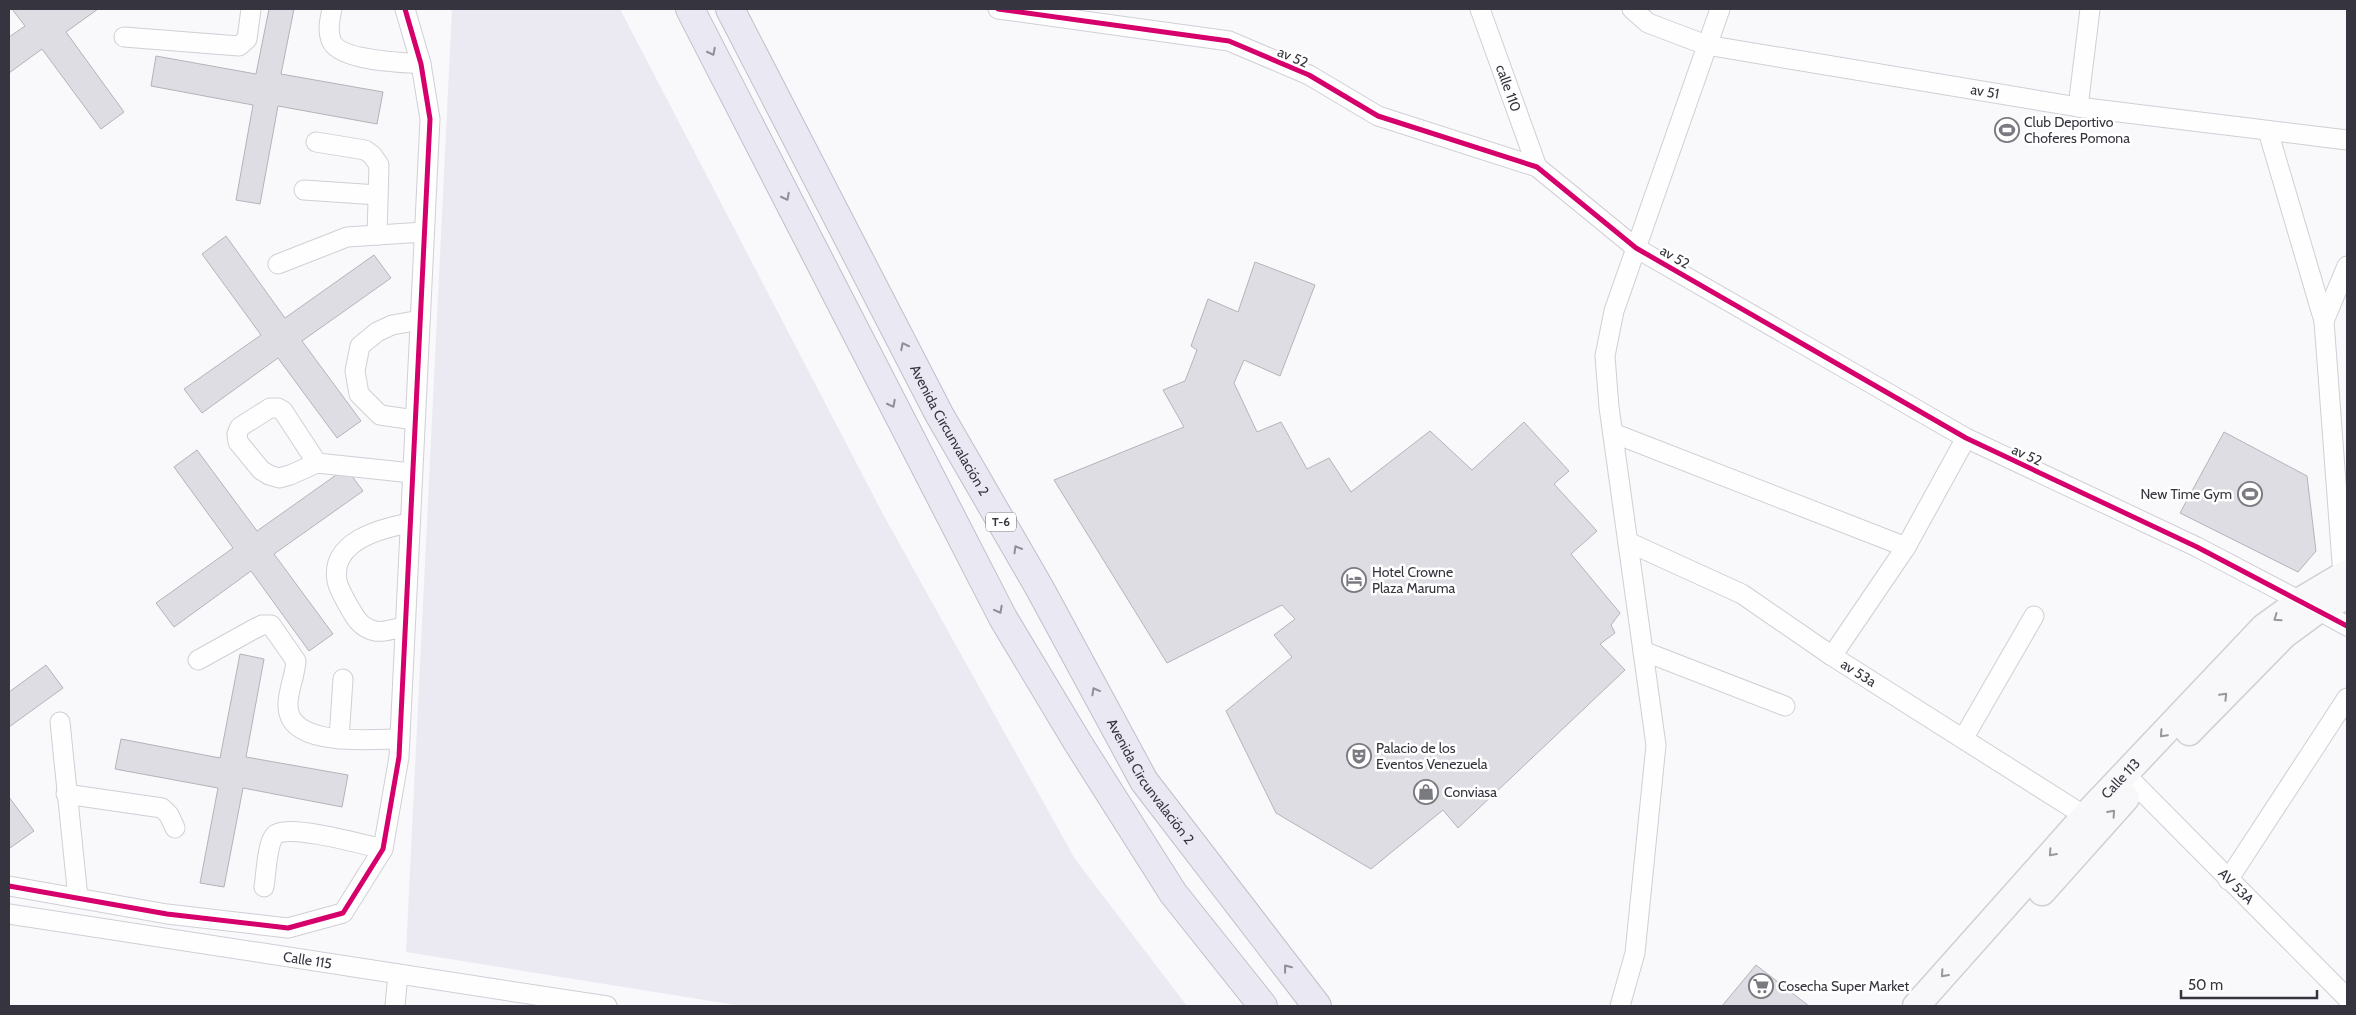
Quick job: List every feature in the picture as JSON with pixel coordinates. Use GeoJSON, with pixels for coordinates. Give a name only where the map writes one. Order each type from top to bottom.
{"type":"FeatureCollection","features":[{"type":"Feature","properties":{"kind":"highway"},"geometry":{"type":"LineString","coordinates":[[690,9],[1003,618],[1078,743],[1172,893],[1264,1006]]}},
{"type":"Feature","properties":{"kind":"highway","name":"Avenida Circunvalación 2"},"geometry":{"type":"LineString","coordinates":[[736,12],[939,414],[1039,587],[1144,781],[1317,1006]]}},
{"type":"Feature","properties":{"kind":"street"},"geometry":{"type":"LineString","coordinates":[[124,37],[239,46],[247,39],[252,9]]}},
{"type":"Feature","properties":{"kind":"street"},"geometry":{"type":"LineString","coordinates":[[332,9],[329,28],[331,40],[336,48],[354,56],[421,64]]}},
{"type":"Feature","properties":{"kind":"street"},"geometry":{"type":"LineString","coordinates":[[9,886],[167,914],[288,928],[343,913],[383,849],[393,797],[400,739],[430,119],[421,64],[405,9]]}},
{"type":"Feature","properties":{"kind":"street","name":"av 52"},"geometry":{"type":"LineString","coordinates":[[998,9],[1229,42],[1309,75],[1378,116],[1537,167],[1636,248],[1966,438],[2197,548],[2347,626]]}},
{"type":"Feature","properties":{"kind":"street","name":"calle 110"},"geometry":{"type":"LineString","coordinates":[[1480,9],[1537,167]]}},
{"type":"Feature","properties":{"kind":"street","name":"av 51"},"geometry":{"type":"LineString","coordinates":[[1632,9],[1648,23],[1706,45],[2078,107],[2347,140]]}},
{"type":"Feature","properties":{"kind":"street"},"geometry":{"type":"LineString","coordinates":[[1620,1006],[1635,953],[1656,746],[1613,433],[1605,356],[1614,311],[1720,9]]}},
{"type":"Feature","properties":{"kind":"street"},"geometry":{"type":"LineString","coordinates":[[2078,107],[2090,9]]}},
{"type":"Feature","properties":{"kind":"street"},"geometry":{"type":"LineString","coordinates":[[2268,131],[2324,321],[2346,582]]}},
{"type":"Feature","properties":{"kind":"street"},"geometry":{"type":"LineString","coordinates":[[316,142],[366,150],[372,154],[379,165],[377,235]]}},
{"type":"Feature","properties":{"kind":"street"},"geometry":{"type":"LineString","coordinates":[[304,190],[378,195]]}},
{"type":"Feature","properties":{"kind":"street"},"geometry":{"type":"LineString","coordinates":[[278,264],[347,237],[424,232]]}},
{"type":"Feature","properties":{"kind":"street"},"geometry":{"type":"LineString","coordinates":[[2324,321],[2347,266]]}},
{"type":"Feature","properties":{"kind":"street"},"geometry":{"type":"LineString","coordinates":[[415,420],[380,415],[359,394],[355,371],[360,346],[377,332],[392,325],[420,320]]}},
{"type":"Feature","properties":{"kind":"street"},"geometry":{"type":"LineString","coordinates":[[1613,433],[1906,548]]}},
{"type":"Feature","properties":{"kind":"street"},"geometry":{"type":"LineString","coordinates":[[1832,656],[1906,548],[1966,438]]}},
{"type":"Feature","properties":{"kind":"street"},"geometry":{"type":"LineString","coordinates":[[317,462],[412,473]]}},
{"type":"Feature","properties":{"kind":"street"},"geometry":{"type":"LineString","coordinates":[[405,627],[375,632],[358,623],[337,581],[337,565],[347,549],[371,533],[382,528],[410,523]]}},
{"type":"Feature","properties":{"kind":"street","name":"av 53a"},"geometry":{"type":"LineString","coordinates":[[1628,542],[1742,594],[1832,656],[2085,816]]}},
{"type":"Feature","properties":{"kind":"street","name":"Calle 113"},"geometry":{"type":"LineString","coordinates":[[1939,1006],[2130,780],[2264,627],[2309,606],[2346,582]]}},
{"type":"Feature","properties":{"kind":"street"},"geometry":{"type":"LineString","coordinates":[[1963,739],[2034,616]]}},
{"type":"Feature","properties":{"kind":"street"},"geometry":{"type":"LineString","coordinates":[[198,660],[262,625],[271,626],[296,661],[288,708],[292,721],[302,729],[317,736],[339,739],[400,739]]}},
{"type":"Feature","properties":{"kind":"street"},"geometry":{"type":"LineString","coordinates":[[1643,652],[1785,706]]}},
{"type":"Feature","properties":{"kind":"street"},"geometry":{"type":"LineString","coordinates":[[339,739],[343,679]]}},
{"type":"Feature","properties":{"kind":"street"},"geometry":{"type":"LineString","coordinates":[[2228,880],[2347,698]]}},
{"type":"Feature","properties":{"kind":"street"},"geometry":{"type":"LineString","coordinates":[[60,722],[78,898]]}},
{"type":"Feature","properties":{"kind":"street","name":"Calle 113"},"geometry":{"type":"LineString","coordinates":[[1916,1006],[2085,816],[2130,780]]}},
{"type":"Feature","properties":{"kind":"street","name":"AV 53A"},"geometry":{"type":"LineString","coordinates":[[2130,780],[2347,998]]}},
{"type":"Feature","properties":{"kind":"street"},"geometry":{"type":"LineString","coordinates":[[66,794],[156,806],[169,815],[175,828]]}},
{"type":"Feature","properties":{"kind":"street"},"geometry":{"type":"LineString","coordinates":[[264,887],[272,840],[276,833],[287,830],[383,849]]}},
{"type":"Feature","properties":{"kind":"street","name":"Calle 115"},"geometry":{"type":"LineString","coordinates":[[9,914],[607,1006]]}},
{"type":"Feature","properties":{"kind":"street"},"geometry":{"type":"LineString","coordinates":[[395,1006],[398,974]]}},
{"type":"Feature","properties":{"kind":"shaded area"},"geometry":{"type":"Polygon","coordinates":[[[452,9],[620,9],[884,516],[1075,859],[1187,1006],[742,1006],[406,952],[452,9]]]}},
{"type":"Feature","properties":{"kind":"building"},"geometry":{"type":"Polygon","coordinates":[[[12,9],[98,9],[66,32],[124,112],[101,129],[42,49],[9,73],[9,37],[25,26],[12,9]]]}},
{"type":"Feature","properties":{"kind":"building"},"geometry":{"type":"Polygon","coordinates":[[[269,9],[294,9],[281,74],[383,92],[377,124],[278,106],[260,204],[236,200],[253,105],[151,86],[156,56],[256,74],[269,9]]]}},
{"type":"Feature","properties":{"kind":"building"},"geometry":{"type":"Polygon","coordinates":[[[226,236],[285,318],[374,255],[391,278],[302,341],[361,421],[337,438],[278,358],[202,413],[184,389],[261,335],[202,254],[226,236]]]}},
{"type":"Feature","properties":{"kind":"building","name":"Hotel Crowne Plaza Maruma"},"geometry":{"type":"Polygon","coordinates":[[[1255,262],[1315,285],[1280,376],[1244,360],[1234,383],[1257,432],[1281,422],[1307,469],[1329,458],[1351,492],[1430,431],[1472,470],[1524,422],[1569,471],[1554,484],[1597,531],[1571,554],[1620,613],[1611,625],[1615,633],[1600,644],[1625,670],[1458,828],[1443,810],[1371,869],[1276,813],[1226,711],[1292,657],[1274,635],[1295,619],[1282,605],[1167,663],[1054,480],[1184,427],[1163,390],[1185,381],[1197,350],[1191,346],[1208,299],[1238,312],[1255,262]]]}},
{"type":"Feature","properties":{"kind":"building","name":"New Time Gym"},"geometry":{"type":"Polygon","coordinates":[[[2224,432],[2307,476],[2316,551],[2298,572],[2180,513],[2224,432]]]}},
{"type":"Feature","properties":{"kind":"building"},"geometry":{"type":"Polygon","coordinates":[[[197,450],[257,531],[346,468],[363,491],[274,554],[333,634],[309,651],[251,571],[174,627],[156,603],[233,548],[174,467],[197,450]]]}},
{"type":"Feature","properties":{"kind":"building"},"geometry":{"type":"Polygon","coordinates":[[[240,654],[264,659],[246,757],[348,775],[342,807],[243,788],[224,887],[200,883],[218,788],[115,769],[121,739],[220,758],[240,654]]]}},
{"type":"Feature","properties":{"kind":"building"},"geometry":{"type":"Polygon","coordinates":[[[46,665],[63,688],[9,727],[9,692],[46,665]]]}},
{"type":"Feature","properties":{"kind":"building"},"geometry":{"type":"Polygon","coordinates":[[[9,797],[34,831],[10,848],[9,847],[9,797]]]}},
{"type":"Feature","properties":{"kind":"building","name":"Cosecha Super Market"},"geometry":{"type":"Polygon","coordinates":[[[1756,965],[1809,1006],[1722,1006],[1756,965]]]}},
{"type":"Feature","properties":{"kind":"cycle path"},"geometry":{"type":"LineString","coordinates":[[9,886],[167,914],[288,928],[343,913],[383,849],[399,757],[430,119],[421,64],[405,9]]}},
{"type":"Feature","properties":{"kind":"cycle path"},"geometry":{"type":"LineString","coordinates":[[998,9],[1229,41],[1309,75],[1378,116],[1537,167],[1636,248],[1966,438],[2197,547],[2347,626]]}},
{"type":"Feature","properties":{"kind":"place","name":"Club Deportivo Choferes Pomona"},"geometry":{"type":"Point","coordinates":[2007,130]}},
{"type":"Feature","properties":{"kind":"place","name":"New Time Gym"},"geometry":{"type":"Point","coordinates":[2250,494]}},
{"type":"Feature","properties":{"kind":"place","name":"Hotel Crowne Plaza Maruma"},"geometry":{"type":"Point","coordinates":[1354,580]}},
{"type":"Feature","properties":{"kind":"place","name":"Palacio de los Eventos Venezuela"},"geometry":{"type":"Point","coordinates":[1359,756]}},
{"type":"Feature","properties":{"kind":"place","name":"Conviasa"},"geometry":{"type":"Point","coordinates":[1426,792]}},
{"type":"Feature","properties":{"kind":"place","name":"Cosecha Super Market"},"geometry":{"type":"Point","coordinates":[1761,986]}}]}
